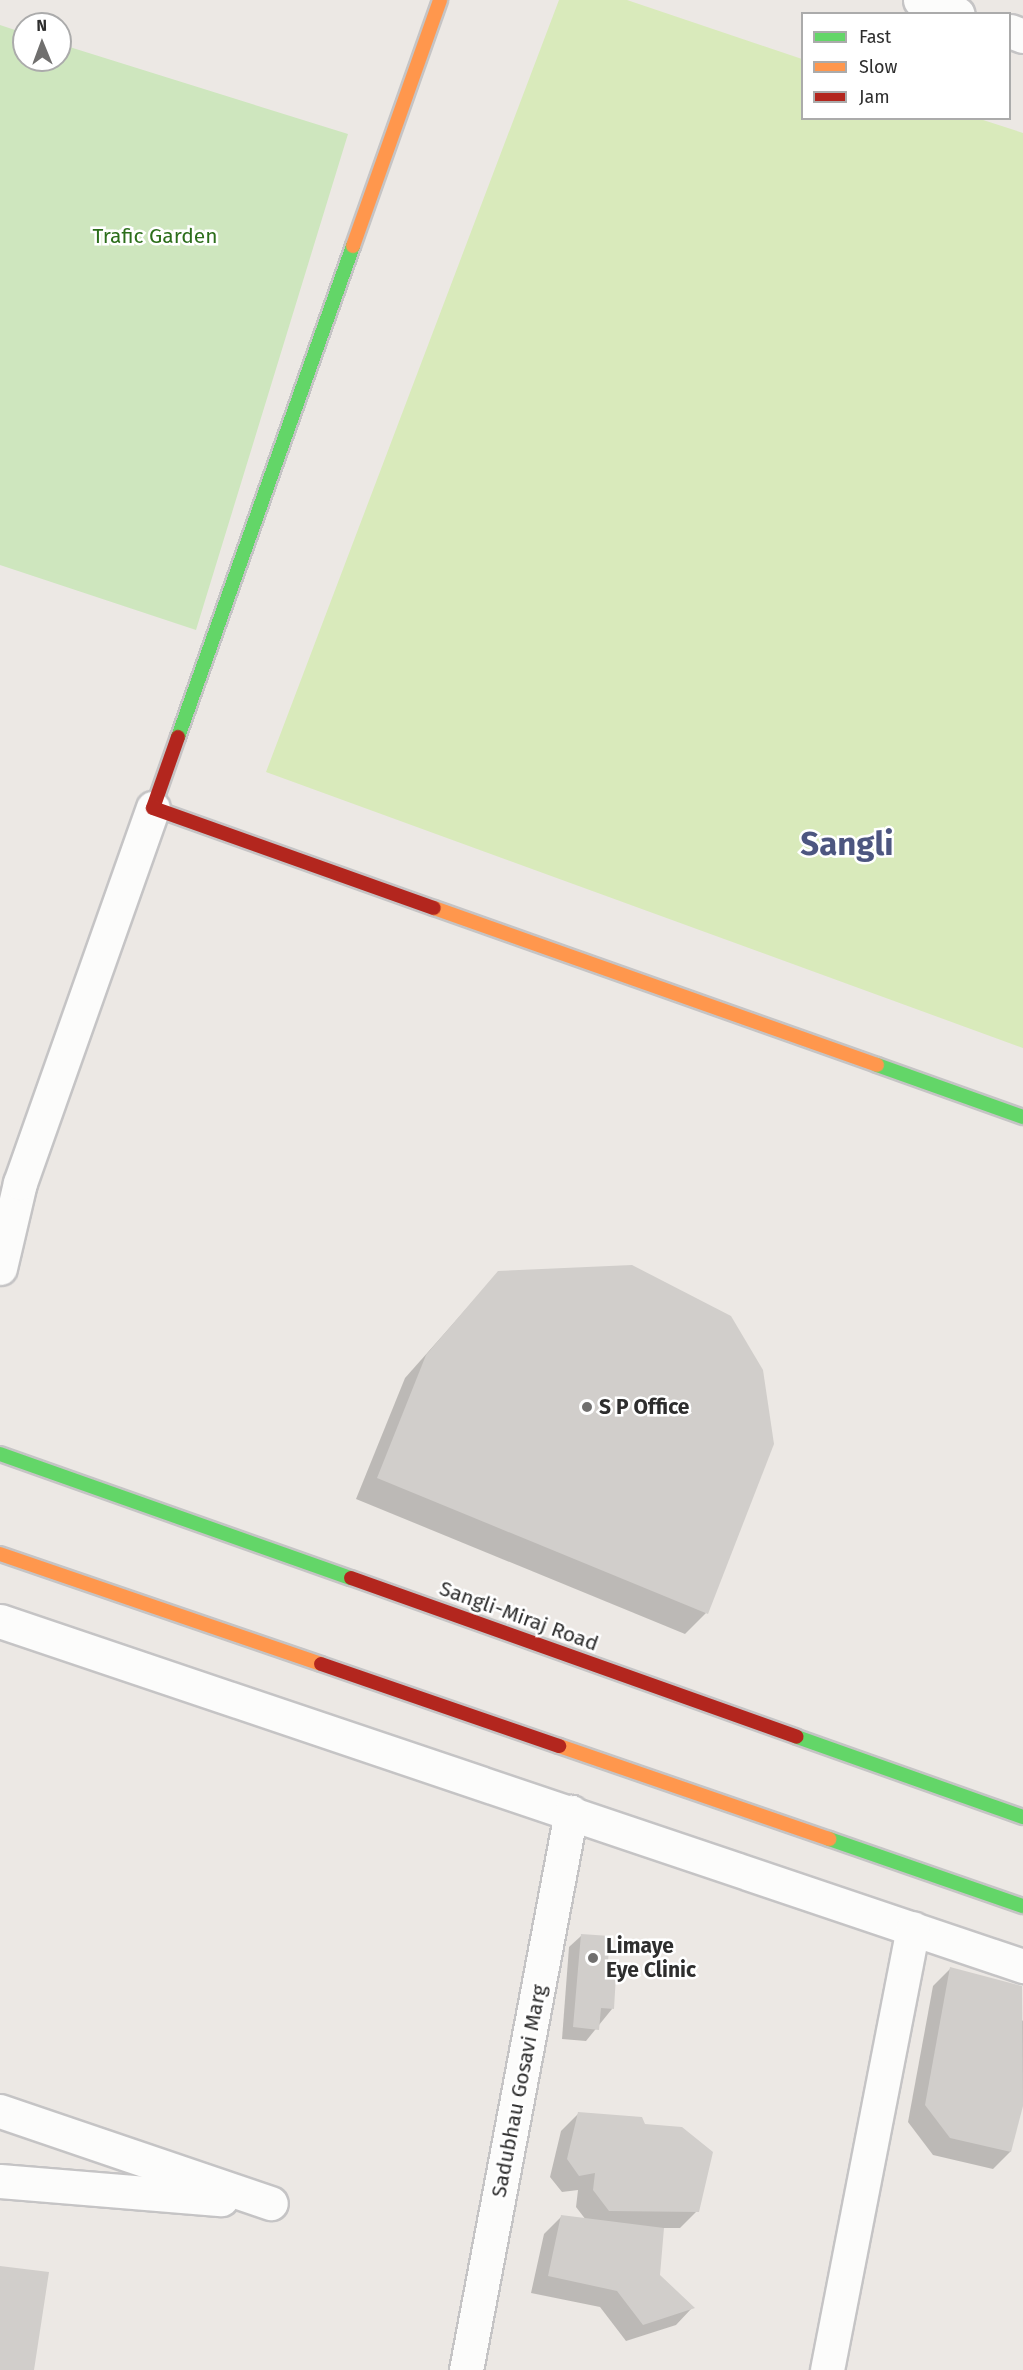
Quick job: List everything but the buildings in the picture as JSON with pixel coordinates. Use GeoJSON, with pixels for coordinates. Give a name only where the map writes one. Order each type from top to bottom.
{"type":"FeatureCollection","features":[{"type":"Feature","properties":{"kind":"main road"},"geometry":{"type":"LineString","coordinates":[[440,0],[153,808],[1023,1117]]}},
{"type":"Feature","properties":{"kind":"main road","name":"Sangli-Miraj Road"},"geometry":{"type":"LineString","coordinates":[[0,1454],[1023,1817]]}},
{"type":"Feature","properties":{"kind":"main road"},"geometry":{"type":"LineString","coordinates":[[0,1554],[1023,1906]]}},
{"type":"Feature","properties":{"kind":"street"},"geometry":{"type":"LineString","coordinates":[[920,0],[953,12]]}},
{"type":"Feature","properties":{"kind":"street"},"geometry":{"type":"LineString","coordinates":[[0,1268],[20,1183],[153,808]]}},
{"type":"Feature","properties":{"kind":"street"},"geometry":{"type":"LineString","coordinates":[[0,1622],[571,1812],[1023,1966]]}},
{"type":"Feature","properties":{"kind":"street","name":"Sadubhau Gosavi Marg"},"geometry":{"type":"LineString","coordinates":[[466,2370],[571,1812]]}},
{"type":"Feature","properties":{"kind":"street"},"geometry":{"type":"LineString","coordinates":[[827,2370],[913,1928]]}},
{"type":"Feature","properties":{"kind":"street"},"geometry":{"type":"LineString","coordinates":[[0,2111],[271,2203],[0,2181]]}},
{"type":"Feature","properties":{"kind":"green space"},"geometry":{"type":"Polygon","coordinates":[[[559,0],[627,0],[801,59],[801,120],[983,120],[1023,133],[1023,1048],[266,772],[559,0]]]}},
{"type":"Feature","properties":{"kind":"green space","name":"Trafic Garden"},"geometry":{"type":"Polygon","coordinates":[[[0,25],[12,29],[12,72],[72,72],[72,48],[348,134],[196,630],[0,565],[0,25]]]}},
{"type":"Feature","properties":{"kind":"traffic: fast"},"geometry":{"type":"LineString","coordinates":[[178,737],[353,246]]}},
{"type":"Feature","properties":{"kind":"traffic: fast"},"geometry":{"type":"LineString","coordinates":[[877,1065],[1023,1117]]}},
{"type":"Feature","properties":{"kind":"traffic: fast"},"geometry":{"type":"LineString","coordinates":[[0,1454],[351,1578]]}},
{"type":"Feature","properties":{"kind":"traffic: fast"},"geometry":{"type":"LineString","coordinates":[[797,1737],[1023,1817]]}},
{"type":"Feature","properties":{"kind":"traffic: fast"},"geometry":{"type":"LineString","coordinates":[[829,1839],[1023,1906]]}},
{"type":"Feature","properties":{"kind":"traffic: slow"},"geometry":{"type":"LineString","coordinates":[[353,246],[440,0]]}},
{"type":"Feature","properties":{"kind":"traffic: slow"},"geometry":{"type":"LineString","coordinates":[[434,908],[877,1065]]}},
{"type":"Feature","properties":{"kind":"traffic: slow"},"geometry":{"type":"LineString","coordinates":[[0,1554],[321,1664]]}},
{"type":"Feature","properties":{"kind":"traffic: slow"},"geometry":{"type":"LineString","coordinates":[[559,1746],[829,1839]]}},
{"type":"Feature","properties":{"kind":"traffic: jam"},"geometry":{"type":"LineString","coordinates":[[178,737],[153,808],[434,908]]}},
{"type":"Feature","properties":{"kind":"traffic: jam"},"geometry":{"type":"LineString","coordinates":[[351,1578],[797,1737]]}},
{"type":"Feature","properties":{"kind":"traffic: jam"},"geometry":{"type":"LineString","coordinates":[[321,1664],[559,1746]]}},
{"type":"Feature","properties":{"kind":"place","name":"S P Office"},"geometry":{"type":"Point","coordinates":[587,1407]}},
{"type":"Feature","properties":{"kind":"place","name":"Limaye Eye Clinic"},"geometry":{"type":"Point","coordinates":[593,1958]}},
{"type":"Feature","properties":{"kind":"district","name":"Sangli"},"geometry":{"type":"Point","coordinates":[847,845]}}]}
